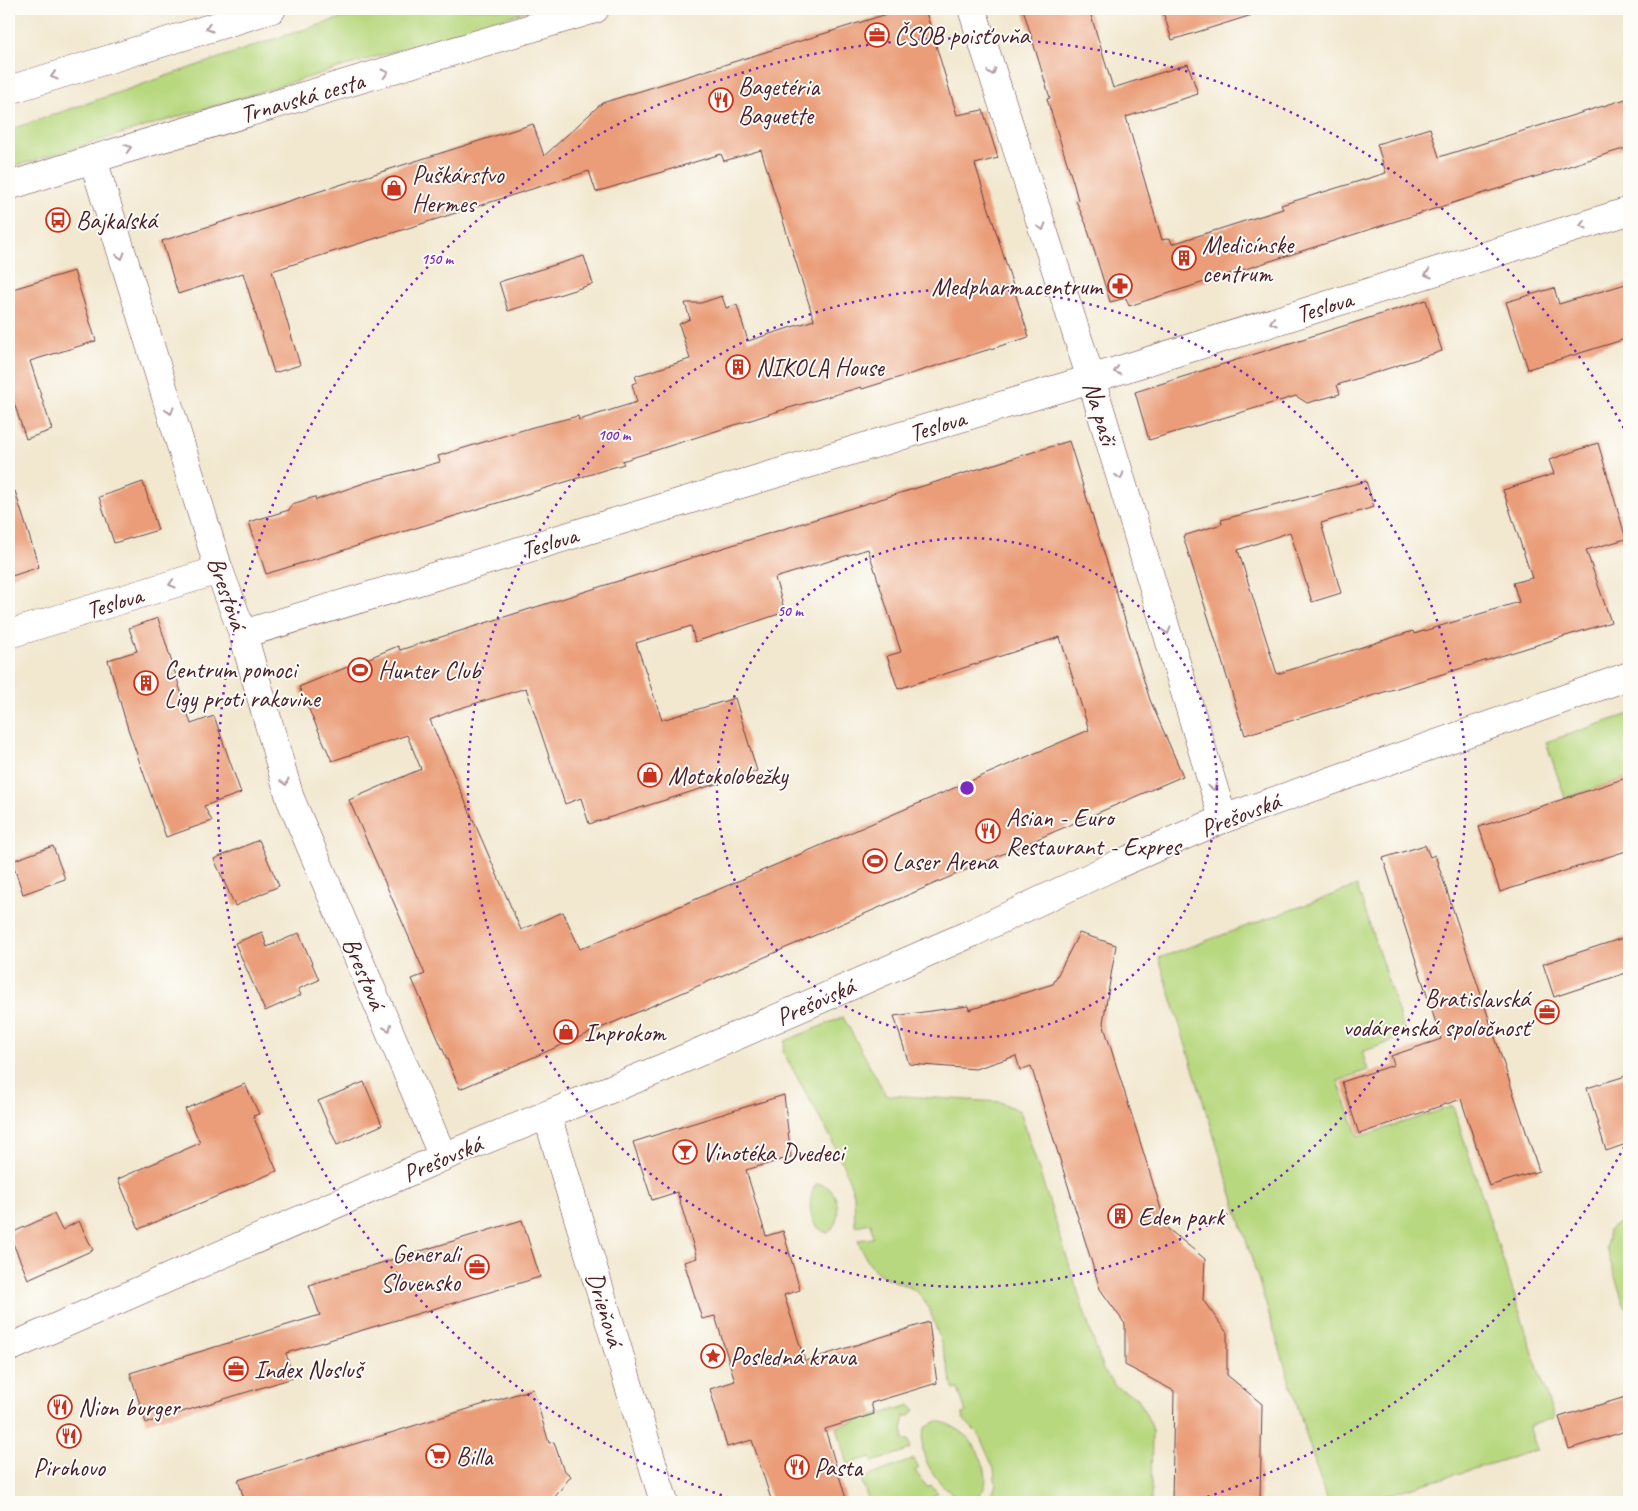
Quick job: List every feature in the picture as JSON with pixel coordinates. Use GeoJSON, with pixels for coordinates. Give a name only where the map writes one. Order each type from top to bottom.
{"type":"FeatureCollection","features":[{"type":"Feature","properties":{"kind":"street"},"geometry":{"type":"LineString","coordinates":[[9,90],[272,9]]}},
{"type":"Feature","properties":{"kind":"street","name":"Trnavská cesta"},"geometry":{"type":"LineString","coordinates":[[9,186],[93,159],[595,9]]}},
{"type":"Feature","properties":{"kind":"street","name":"Na paši"},"geometry":{"type":"LineString","coordinates":[[972,9],[1091,379],[1223,819]]}},
{"type":"Feature","properties":{"kind":"street","name":"Brestová"},"geometry":{"type":"LineString","coordinates":[[93,159],[219,570],[243,634],[290,798],[443,1157]]}},
{"type":"Feature","properties":{"kind":"street","name":"Teslova"},"geometry":{"type":"LineString","coordinates":[[243,634],[1091,379],[1629,211]]}},
{"type":"Feature","properties":{"kind":"street","name":"Teslova"},"geometry":{"type":"LineString","coordinates":[[9,634],[219,570]]}},
{"type":"Feature","properties":{"kind":"street","name":"Prešovská"},"geometry":{"type":"LineString","coordinates":[[9,1348],[443,1157],[665,1067],[963,937],[1116,864],[1223,819],[1629,676]]}},
{"type":"Feature","properties":{"kind":"street","name":"Drieňová"},"geometry":{"type":"LineString","coordinates":[[547,1115],[664,1502]]}},
{"type":"Feature","properties":{"kind":"green space"},"geometry":{"type":"Polygon","coordinates":[[[371,9],[534,9],[9,168],[9,130],[280,37],[371,9]]]}},
{"type":"Feature","properties":{"kind":"green space"},"geometry":{"type":"Polygon","coordinates":[[[1629,714],[1629,777],[1565,798],[1546,742],[1629,714]]]}},
{"type":"Feature","properties":{"kind":"green space"},"geometry":{"type":"Polygon","coordinates":[[[1357,886],[1406,1036],[1362,1052],[1368,1070],[1338,1081],[1358,1137],[1453,1106],[1554,1418],[1529,1426],[1537,1450],[1363,1502],[1327,1502],[1159,958],[1357,886]]]}},
{"type":"Feature","properties":{"kind":"green space"},"geometry":{"type":"Polygon","coordinates":[[[843,1017],[886,1095],[1000,1102],[1020,1111],[1103,1370],[1115,1386],[1138,1398],[1152,1427],[1151,1502],[988,1502],[996,1485],[994,1469],[979,1435],[963,1419],[962,1414],[966,1412],[958,1389],[954,1390],[931,1314],[921,1296],[906,1286],[876,1272],[866,1259],[858,1240],[873,1238],[871,1223],[855,1226],[854,1194],[845,1169],[829,1134],[783,1052],[785,1041],[843,1017]]]}},
{"type":"Feature","properties":{"kind":"green space"},"geometry":{"type":"Polygon","coordinates":[[[816,1184],[824,1185],[830,1189],[837,1203],[838,1212],[836,1220],[828,1233],[816,1225],[811,1212],[811,1197],[816,1184]]]}},
{"type":"Feature","properties":{"kind":"green space"},"geometry":{"type":"Polygon","coordinates":[[[1629,1216],[1629,1310],[1624,1305],[1606,1248],[1609,1230],[1629,1216]]]}},
{"type":"Feature","properties":{"kind":"green space"},"geometry":{"type":"Polygon","coordinates":[[[910,1405],[915,1410],[910,1416],[904,1416],[903,1440],[909,1440],[911,1449],[873,1462],[871,1457],[848,1464],[837,1427],[910,1405]]]}},
{"type":"Feature","properties":{"kind":"green space"},"geometry":{"type":"Polygon","coordinates":[[[937,1421],[951,1426],[964,1434],[979,1455],[983,1464],[986,1482],[978,1495],[962,1498],[954,1494],[939,1481],[928,1465],[923,1450],[923,1436],[925,1428],[937,1421]]]}},
{"type":"Feature","properties":{"kind":"green space"},"geometry":{"type":"Polygon","coordinates":[[[914,1459],[919,1468],[915,1471],[927,1487],[931,1485],[938,1493],[924,1502],[869,1502],[861,1479],[914,1459]]]}},
{"type":"Feature","properties":{"kind":"building"},"geometry":{"type":"Polygon","coordinates":[[[903,9],[925,9],[957,115],[983,110],[998,158],[975,164],[1029,337],[862,389],[861,387],[782,410],[622,461],[624,464],[266,574],[249,522],[289,510],[292,504],[315,497],[316,500],[367,482],[440,462],[438,456],[533,427],[578,416],[579,420],[637,402],[632,384],[637,382],[635,376],[690,359],[679,324],[690,319],[685,303],[701,303],[722,296],[726,308],[737,305],[748,341],[814,320],[761,150],[724,161],[721,154],[596,192],[589,171],[272,271],[300,365],[274,373],[243,273],[178,294],[162,241],[533,124],[544,156],[602,103],[903,9]]]}},
{"type":"Feature","properties":{"kind":"building"},"geometry":{"type":"Polygon","coordinates":[[[1023,9],[1089,9],[1113,88],[1188,64],[1198,94],[1126,117],[1162,240],[1170,238],[1172,244],[1283,209],[1281,205],[1386,173],[1377,144],[1430,128],[1439,157],[1629,98],[1629,147],[1129,306],[1126,298],[1110,302],[1086,224],[1076,201],[1078,200],[1074,185],[1047,99],[1050,98],[1023,9]]]}},
{"type":"Feature","properties":{"kind":"building"},"geometry":{"type":"Polygon","coordinates":[[[1162,9],[1251,9],[1252,15],[1172,40],[1162,9]]]}},
{"type":"Feature","properties":{"kind":"building"},"geometry":{"type":"Polygon","coordinates":[[[584,256],[593,284],[508,311],[499,282],[584,256]]]}},
{"type":"Feature","properties":{"kind":"building"},"geometry":{"type":"Polygon","coordinates":[[[74,271],[96,341],[30,361],[52,430],[26,439],[9,388],[9,290],[74,271]]]}},
{"type":"Feature","properties":{"kind":"building"},"geometry":{"type":"Polygon","coordinates":[[[1629,283],[1629,338],[1528,369],[1506,302],[1554,288],[1559,304],[1629,283]]]}},
{"type":"Feature","properties":{"kind":"building"},"geometry":{"type":"Polygon","coordinates":[[[1426,300],[1442,351],[1337,385],[1340,394],[1307,403],[1296,396],[1149,440],[1135,392],[1426,300]]]}},
{"type":"Feature","properties":{"kind":"building"},"geometry":{"type":"Polygon","coordinates":[[[1069,441],[1150,700],[1183,776],[460,1089],[412,979],[425,974],[349,800],[421,769],[407,735],[332,761],[299,687],[398,646],[400,650],[1069,441]],[[868,549],[775,578],[785,612],[695,642],[691,626],[636,643],[662,720],[735,698],[757,771],[589,824],[581,798],[565,804],[526,688],[454,710],[430,720],[521,930],[563,912],[580,949],[1089,730],[1060,637],[898,689],[887,656],[901,652],[868,549]]]}},
{"type":"Feature","properties":{"kind":"building"},"geometry":{"type":"Polygon","coordinates":[[[1598,443],[1626,539],[1586,550],[1611,622],[1245,735],[1183,536],[1222,524],[1221,520],[1366,481],[1374,507],[1321,523],[1341,593],[1312,602],[1290,532],[1238,550],[1277,674],[1413,631],[1414,634],[1519,602],[1513,583],[1532,578],[1503,490],[1554,474],[1549,460],[1598,443]]]}},
{"type":"Feature","properties":{"kind":"building"},"geometry":{"type":"Polygon","coordinates":[[[143,482],[158,530],[114,543],[99,497],[143,482]]]}},
{"type":"Feature","properties":{"kind":"building"},"geometry":{"type":"Polygon","coordinates":[[[15,491],[39,567],[9,577],[9,492],[15,491]]]}},
{"type":"Feature","properties":{"kind":"building"},"geometry":{"type":"Polygon","coordinates":[[[158,618],[191,724],[214,716],[241,793],[204,806],[212,821],[166,837],[128,729],[108,660],[137,651],[129,628],[158,618]]]}},
{"type":"Feature","properties":{"kind":"building"},"geometry":{"type":"Polygon","coordinates":[[[1629,777],[1629,850],[1500,892],[1479,827],[1629,777]]]}},
{"type":"Feature","properties":{"kind":"building"},"geometry":{"type":"Polygon","coordinates":[[[259,840],[279,886],[235,906],[214,859],[259,840]]]}},
{"type":"Feature","properties":{"kind":"building"},"geometry":{"type":"Polygon","coordinates":[[[1425,845],[1430,857],[1435,855],[1539,1171],[1489,1186],[1461,1099],[1359,1134],[1342,1082],[1394,1065],[1391,1056],[1441,1039],[1383,858],[1425,845]]]}},
{"type":"Feature","properties":{"kind":"building"},"geometry":{"type":"Polygon","coordinates":[[[53,846],[65,879],[23,894],[12,861],[53,846]]]}},
{"type":"Feature","properties":{"kind":"building"},"geometry":{"type":"Polygon","coordinates":[[[262,932],[267,947],[299,933],[319,980],[298,989],[301,995],[265,1011],[235,943],[262,932]]]}},
{"type":"Feature","properties":{"kind":"building","name":"Eden park"},"geometry":{"type":"Polygon","coordinates":[[[1079,933],[1116,945],[1103,1023],[1167,1228],[1205,1259],[1203,1300],[1227,1333],[1227,1375],[1262,1404],[1260,1502],[1172,1502],[1174,1391],[1125,1365],[1125,1324],[1100,1289],[1031,1066],[1020,1070],[1016,1056],[975,1069],[909,1064],[894,1016],[968,1006],[969,1010],[1053,984],[1079,933]]]}},
{"type":"Feature","properties":{"kind":"building"},"geometry":{"type":"Polygon","coordinates":[[[1629,936],[1629,972],[1554,997],[1543,964],[1629,936]]]}},
{"type":"Feature","properties":{"kind":"building"},"geometry":{"type":"Polygon","coordinates":[[[1629,1075],[1629,1143],[1606,1151],[1587,1088],[1629,1075]]]}},
{"type":"Feature","properties":{"kind":"building"},"geometry":{"type":"Polygon","coordinates":[[[364,1082],[382,1125],[337,1145],[318,1101],[364,1082]]]}},
{"type":"Feature","properties":{"kind":"building"},"geometry":{"type":"Polygon","coordinates":[[[245,1084],[259,1114],[253,1116],[277,1171],[139,1229],[118,1179],[200,1143],[185,1109],[245,1084]]]}},
{"type":"Feature","properties":{"kind":"building"},"geometry":{"type":"Polygon","coordinates":[[[784,1095],[791,1157],[746,1170],[766,1236],[783,1231],[800,1290],[784,1295],[805,1361],[929,1322],[937,1383],[871,1403],[874,1414],[825,1429],[847,1502],[772,1502],[752,1440],[727,1447],[710,1389],[735,1381],[715,1316],[702,1319],[684,1262],[697,1258],[677,1192],[652,1200],[633,1142],[784,1095]]]}},
{"type":"Feature","properties":{"kind":"building"},"geometry":{"type":"Polygon","coordinates":[[[54,1214],[62,1230],[79,1221],[93,1250],[28,1279],[9,1234],[54,1214]]]}},
{"type":"Feature","properties":{"kind":"building"},"geometry":{"type":"Polygon","coordinates":[[[522,1220],[540,1277],[286,1353],[293,1378],[146,1423],[130,1373],[320,1315],[309,1285],[522,1220]]]}},
{"type":"Feature","properties":{"kind":"building","name":"Billa"},"geometry":{"type":"Polygon","coordinates":[[[533,1389],[549,1443],[554,1442],[563,1469],[571,1476],[551,1502],[245,1502],[238,1480],[533,1389]]]}},
{"type":"Feature","properties":{"kind":"building"},"geometry":{"type":"Polygon","coordinates":[[[1629,1396],[1629,1430],[1569,1449],[1559,1417],[1629,1396]]]}},
{"type":"Feature","properties":{"kind":"place","name":"ČSOB poisťovňa"},"geometry":{"type":"Point","coordinates":[877,35]}},
{"type":"Feature","properties":{"kind":"place","name":"Bagetéria Baguette"},"geometry":{"type":"Point","coordinates":[721,100]}},
{"type":"Feature","properties":{"kind":"place","name":"Puškárstvo Hermes"},"geometry":{"type":"Point","coordinates":[394,188]}},
{"type":"Feature","properties":{"kind":"place","name":"Bajkalská"},"geometry":{"type":"Point","coordinates":[58,220]}},
{"type":"Feature","properties":{"kind":"place","name":"Medicínske centrum"},"geometry":{"type":"Point","coordinates":[1184,258]}},
{"type":"Feature","properties":{"kind":"place","name":"Medpharmacentrum"},"geometry":{"type":"Point","coordinates":[1120,286]}},
{"type":"Feature","properties":{"kind":"place","name":"NIKOLA House"},"geometry":{"type":"Point","coordinates":[738,367]}},
{"type":"Feature","properties":{"kind":"place","name":"Hunter Club"},"geometry":{"type":"Point","coordinates":[360,670]}},
{"type":"Feature","properties":{"kind":"place","name":"Centrum pomoci Ligy proti rakovine"},"geometry":{"type":"Point","coordinates":[146,683]}},
{"type":"Feature","properties":{"kind":"place","name":"Motokolobežky"},"geometry":{"type":"Point","coordinates":[650,775]}},
{"type":"Feature","properties":{"kind":"place","name":"Asian - Euro Restaurant - Expres"},"geometry":{"type":"Point","coordinates":[988,831]}},
{"type":"Feature","properties":{"kind":"place","name":"Laser Arena"},"geometry":{"type":"Point","coordinates":[875,861]}},
{"type":"Feature","properties":{"kind":"place","name":"Bratislavská vodárenská spoločnosť"},"geometry":{"type":"Point","coordinates":[1547,1012]}},
{"type":"Feature","properties":{"kind":"place","name":"Inprokom"},"geometry":{"type":"Point","coordinates":[566,1032]}},
{"type":"Feature","properties":{"kind":"place","name":"Vinotéka Dvedeci"},"geometry":{"type":"Point","coordinates":[685,1152]}},
{"type":"Feature","properties":{"kind":"place","name":"Eden park"},"geometry":{"type":"Point","coordinates":[1120,1216]}},
{"type":"Feature","properties":{"kind":"place","name":"Generali Slovensko"},"geometry":{"type":"Point","coordinates":[477,1267]}},
{"type":"Feature","properties":{"kind":"place","name":"Posledná krava"},"geometry":{"type":"Point","coordinates":[713,1356]}},
{"type":"Feature","properties":{"kind":"place","name":"Index Nosluš"},"geometry":{"type":"Point","coordinates":[236,1369]}},
{"type":"Feature","properties":{"kind":"place","name":"Nion burger"},"geometry":{"type":"Point","coordinates":[60,1407]}},
{"type":"Feature","properties":{"kind":"place","name":"Pirohovo"},"geometry":{"type":"Point","coordinates":[69,1436]}},
{"type":"Feature","properties":{"kind":"place","name":"Billa"},"geometry":{"type":"Point","coordinates":[438,1456]}},
{"type":"Feature","properties":{"kind":"place","name":"Pasta"},"geometry":{"type":"Point","coordinates":[797,1467]}}]}
